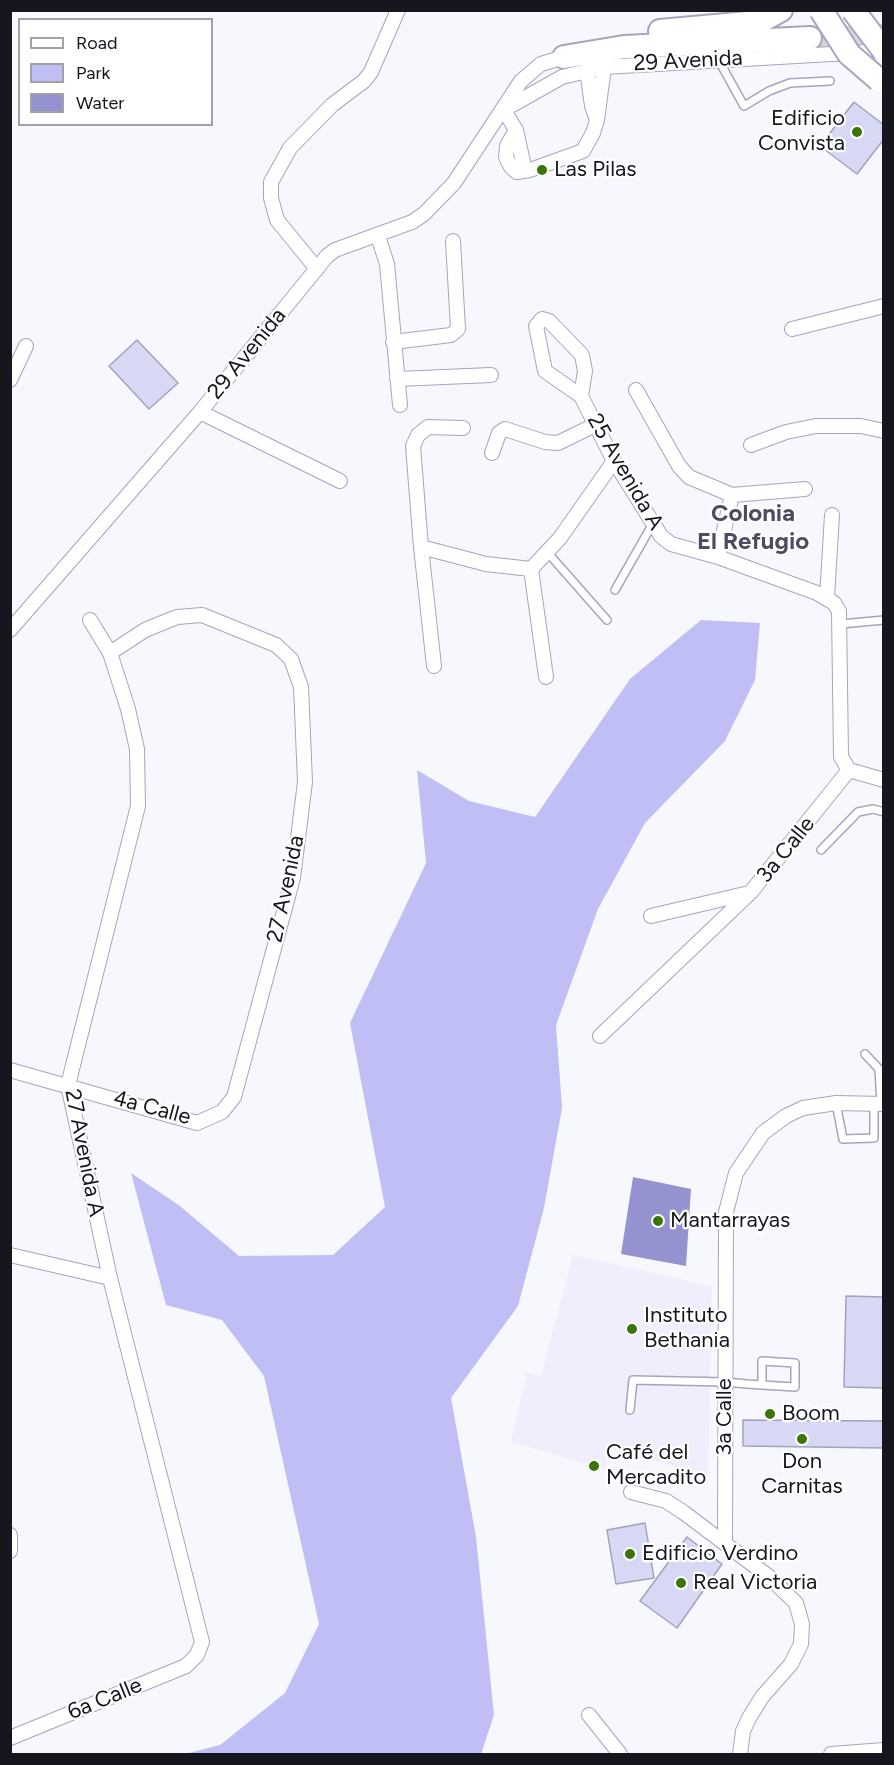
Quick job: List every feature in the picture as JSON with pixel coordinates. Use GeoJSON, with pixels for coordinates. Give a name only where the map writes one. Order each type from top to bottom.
{"type":"FeatureCollection","features":[{"type":"Feature","properties":{"kind":"highway"},"geometry":{"type":"LineString","coordinates":[[564,57],[612,34],[759,22],[781,10]]}},
{"type":"Feature","properties":{"kind":"highway"},"geometry":{"type":"LineString","coordinates":[[821,10],[849,54],[884,84]]}},
{"type":"Feature","properties":{"kind":"highway"},"geometry":{"type":"LineString","coordinates":[[853,10],[884,51]]}},
{"type":"Feature","properties":{"kind":"highway"},"geometry":{"type":"LineString","coordinates":[[564,57],[624,47],[810,38]]}},
{"type":"Feature","properties":{"kind":"street"},"geometry":{"type":"LineString","coordinates":[[317,269],[277,220],[271,198],[272,182],[290,148],[332,105],[364,81],[371,72],[398,10]]}},
{"type":"Feature","properties":{"kind":"street","name":"29 Avenida"},"geometry":{"type":"LineString","coordinates":[[504,110],[553,81],[604,67],[884,51]]}},
{"type":"Feature","properties":{"kind":"street","name":"29 Avenida"},"geometry":{"type":"LineString","coordinates":[[10,630],[200,412],[335,250],[412,222],[437,202],[454,183],[504,110],[516,88],[541,64],[564,57]]}},
{"type":"Feature","properties":{"kind":"street"},"geometry":{"type":"LineString","coordinates":[[504,110],[516,130],[507,146],[506,157],[511,167],[517,171],[525,171],[582,151],[593,133],[597,120],[604,67]]}},
{"type":"Feature","properties":{"kind":"street"},"geometry":{"type":"LineString","coordinates":[[587,70],[592,106],[597,120]]}},
{"type":"Feature","properties":{"kind":"street"},"geometry":{"type":"LineString","coordinates":[[378,236],[387,264],[400,405]]}},
{"type":"Feature","properties":{"kind":"street"},"geometry":{"type":"LineString","coordinates":[[393,342],[451,335],[458,329],[453,241]]}},
{"type":"Feature","properties":{"kind":"street"},"geometry":{"type":"LineString","coordinates":[[792,329],[884,306]]}},
{"type":"Feature","properties":{"kind":"street"},"geometry":{"type":"LineString","coordinates":[[549,321],[582,355],[585,371],[581,396],[545,371],[538,322],[549,321]]}},
{"type":"Feature","properties":{"kind":"street"},"geometry":{"type":"LineString","coordinates":[[10,380],[26,346]]}},
{"type":"Feature","properties":{"kind":"street"},"geometry":{"type":"LineString","coordinates":[[397,380],[490,375]]}},
{"type":"Feature","properties":{"kind":"street"},"geometry":{"type":"LineString","coordinates":[[636,390],[679,466],[689,477],[732,495],[805,489]]}},
{"type":"Feature","properties":{"kind":"street","name":"25 Avenida A"},"geometry":{"type":"LineString","coordinates":[[581,396],[614,461],[652,525],[671,544],[718,557],[827,598],[840,617]]}},
{"type":"Feature","properties":{"kind":"street"},"geometry":{"type":"LineString","coordinates":[[200,412],[340,481]]}},
{"type":"Feature","properties":{"kind":"street"},"geometry":{"type":"LineString","coordinates":[[492,453],[499,433],[505,429],[545,442],[558,443],[597,424]]}},
{"type":"Feature","properties":{"kind":"street"},"geometry":{"type":"LineString","coordinates":[[751,445],[786,432],[816,426],[861,426],[884,431]]}},
{"type":"Feature","properties":{"kind":"street"},"geometry":{"type":"LineString","coordinates":[[434,666],[421,547],[415,440],[429,427],[463,428]]}},
{"type":"Feature","properties":{"kind":"street"},"geometry":{"type":"LineString","coordinates":[[421,547],[486,564],[531,569],[548,553],[614,461]]}},
{"type":"Feature","properties":{"kind":"street"},"geometry":{"type":"LineString","coordinates":[[718,557],[732,495]]}},
{"type":"Feature","properties":{"kind":"street"},"geometry":{"type":"LineString","coordinates":[[827,598],[832,515]]}},
{"type":"Feature","properties":{"kind":"street"},"geometry":{"type":"LineString","coordinates":[[531,569],[546,677]]}},
{"type":"Feature","properties":{"kind":"street","name":"27 Avenida"},"geometry":{"type":"LineString","coordinates":[[110,653],[145,630],[177,617],[202,615],[276,645],[291,659],[301,687],[305,782],[293,878],[234,1097],[222,1112]]}},
{"type":"Feature","properties":{"kind":"street"},"geometry":{"type":"LineString","coordinates":[[840,617],[842,757],[849,770],[884,780]]}},
{"type":"Feature","properties":{"kind":"street","name":"27 Avenida A"},"geometry":{"type":"LineString","coordinates":[[90,620],[110,653],[128,709],[137,749],[138,806],[68,1085],[110,1278],[202,1642],[197,1655]]}},
{"type":"Feature","properties":{"kind":"street","name":"3a Calle"},"geometry":{"type":"LineString","coordinates":[[600,1036],[751,892],[849,770]]}},
{"type":"Feature","properties":{"kind":"street"},"geometry":{"type":"LineString","coordinates":[[651,916],[751,892]]}},
{"type":"Feature","properties":{"kind":"street","name":"4a Calle"},"geometry":{"type":"LineString","coordinates":[[10,1070],[197,1123],[222,1112]]}},
{"type":"Feature","properties":{"kind":"street"},"geometry":{"type":"LineString","coordinates":[[836,1103],[879,1104]]}},
{"type":"Feature","properties":{"kind":"street","name":"3a Calle"},"geometry":{"type":"LineString","coordinates":[[725,1543],[726,1212],[730,1190],[736,1173],[763,1133],[786,1116],[803,1108],[836,1103]]}},
{"type":"Feature","properties":{"kind":"street"},"geometry":{"type":"LineString","coordinates":[[10,1255],[110,1278]]}},
{"type":"Feature","properties":{"kind":"street"},"geometry":{"type":"LineString","coordinates":[[631,1492],[666,1502],[725,1543],[789,1594],[796,1604],[802,1624],[798,1653],[748,1718],[743,1731],[740,1755]]}},
{"type":"Feature","properties":{"kind":"street"},"geometry":{"type":"LineString","coordinates":[[10,1535],[10,1551]]}},
{"type":"Feature","properties":{"kind":"street","name":"6a Calle"},"geometry":{"type":"LineString","coordinates":[[10,1738],[186,1666],[197,1655]]}},
{"type":"Feature","properties":{"kind":"street"},"geometry":{"type":"LineString","coordinates":[[589,1715],[620,1755]]}},
{"type":"Feature","properties":{"kind":"street"},"geometry":{"type":"LineString","coordinates":[[831,1755],[884,1750]]}},
{"type":"Feature","properties":{"kind":"lane"},"geometry":{"type":"LineString","coordinates":[[718,59],[744,106],[790,83],[830,81]]}},
{"type":"Feature","properties":{"kind":"lane"},"geometry":{"type":"LineString","coordinates":[[615,590],[652,525]]}},
{"type":"Feature","properties":{"kind":"lane"},"geometry":{"type":"LineString","coordinates":[[548,553],[607,620]]}},
{"type":"Feature","properties":{"kind":"lane"},"geometry":{"type":"LineString","coordinates":[[840,617],[884,620]]}},
{"type":"Feature","properties":{"kind":"lane"},"geometry":{"type":"LineString","coordinates":[[821,850],[858,812],[873,809],[884,812]]}},
{"type":"Feature","properties":{"kind":"lane"},"geometry":{"type":"LineString","coordinates":[[836,1103],[843,1139],[874,1138],[879,1104],[879,1069],[865,1054]]}},
{"type":"Feature","properties":{"kind":"lane"},"geometry":{"type":"LineString","coordinates":[[630,1410],[633,1380],[725,1382],[762,1385],[795,1387],[795,1363],[762,1361],[762,1385]]}},
{"type":"Feature","properties":{"kind":"shaded area","name":"Instituto Bethania"},"geometry":{"type":"Polygon","coordinates":[[[573,1255],[712,1286],[708,1476],[610,1448],[605,1469],[511,1442],[527,1372],[541,1376],[573,1255]]]}},
{"type":"Feature","properties":{"kind":"green space"},"geometry":{"type":"Polygon","coordinates":[[[701,620],[760,623],[755,680],[725,741],[645,823],[598,909],[556,1025],[562,1108],[544,1208],[518,1306],[451,1398],[476,1537],[494,1715],[481,1754],[185,1754],[220,1745],[285,1693],[319,1624],[264,1376],[222,1320],[166,1305],[131,1173],[180,1206],[239,1256],[333,1255],[385,1207],[350,1023],[426,863],[417,770],[469,801],[535,817],[630,679],[701,620]]]}},
{"type":"Feature","properties":{"kind":"water","name":"Mantarrayas"},"geometry":{"type":"Polygon","coordinates":[[[633,1177],[691,1189],[686,1266],[621,1254],[633,1177]]]}},
{"type":"Feature","properties":{"kind":"building","name":"Edificio Convista"},"geometry":{"type":"Polygon","coordinates":[[[854,102],[884,125],[884,139],[857,174],[820,146],[854,102]]]}},
{"type":"Feature","properties":{"kind":"building"},"geometry":{"type":"Polygon","coordinates":[[[137,340],[178,383],[149,409],[109,366],[137,340]]]}},
{"type":"Feature","properties":{"kind":"building"},"geometry":{"type":"Polygon","coordinates":[[[846,1296],[884,1297],[884,1388],[844,1387],[846,1296]]]}},
{"type":"Feature","properties":{"kind":"building"},"geometry":{"type":"Polygon","coordinates":[[[743,1420],[884,1421],[884,1448],[743,1446],[743,1420]]]}},
{"type":"Feature","properties":{"kind":"building","name":"Edificio Verdino"},"geometry":{"type":"Polygon","coordinates":[[[645,1523],[654,1578],[616,1584],[607,1530],[645,1523]]]}},
{"type":"Feature","properties":{"kind":"building","name":"Real Victoria"},"geometry":{"type":"Polygon","coordinates":[[[687,1537],[722,1564],[677,1628],[640,1601],[687,1537]]]}},
{"type":"Feature","properties":{"kind":"tunnel"},"geometry":{"type":"LineString","coordinates":[[810,38],[884,35]]}},
{"type":"Feature","properties":{"kind":"place","name":"Edificio Convista"},"geometry":{"type":"Point","coordinates":[857,132]}},
{"type":"Feature","properties":{"kind":"place","name":"Las Pilas"},"geometry":{"type":"Point","coordinates":[542,170]}},
{"type":"Feature","properties":{"kind":"place","name":"Mantarrayas"},"geometry":{"type":"Point","coordinates":[658,1221]}},
{"type":"Feature","properties":{"kind":"place","name":"Instituto Bethania"},"geometry":{"type":"Point","coordinates":[632,1329]}},
{"type":"Feature","properties":{"kind":"place","name":"Boom"},"geometry":{"type":"Point","coordinates":[770,1414]}},
{"type":"Feature","properties":{"kind":"place","name":"Don Carnitas"},"geometry":{"type":"Point","coordinates":[802,1439]}},
{"type":"Feature","properties":{"kind":"place","name":"Café del Mercadito"},"geometry":{"type":"Point","coordinates":[594,1466]}},
{"type":"Feature","properties":{"kind":"place","name":"Edificio Verdino"},"geometry":{"type":"Point","coordinates":[630,1554]}},
{"type":"Feature","properties":{"kind":"place","name":"Real Victoria"},"geometry":{"type":"Point","coordinates":[681,1583]}},
{"type":"Feature","properties":{"kind":"district","name":"Colonia El Refugio"},"geometry":{"type":"Point","coordinates":[753,528]}}]}
